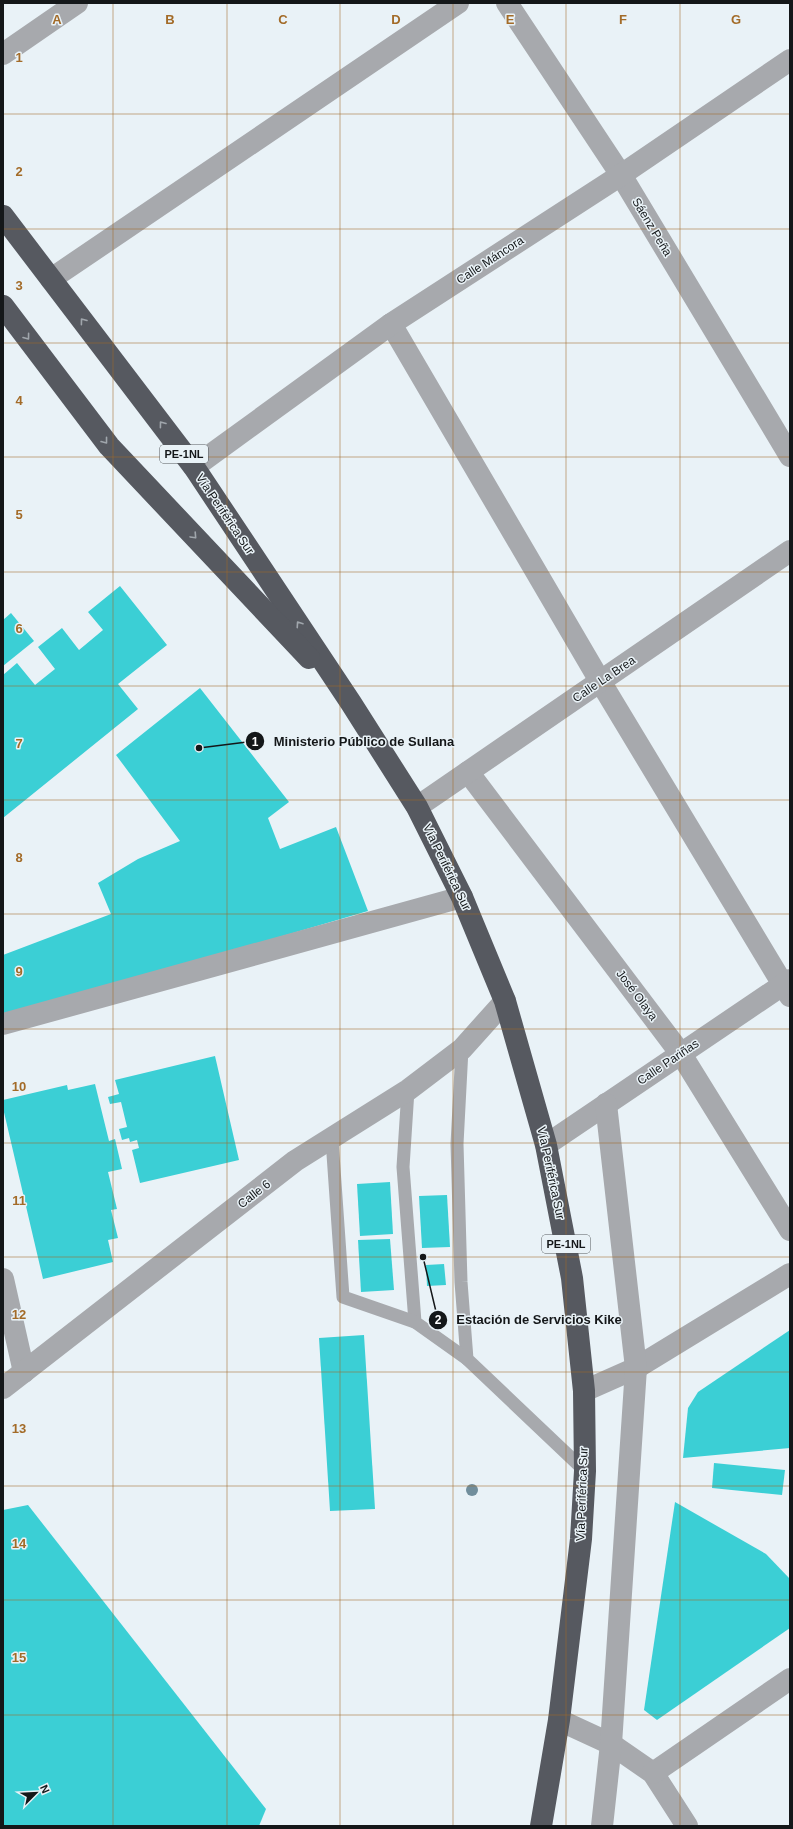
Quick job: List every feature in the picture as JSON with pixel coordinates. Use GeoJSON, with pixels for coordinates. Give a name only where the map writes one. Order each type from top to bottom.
{"type":"FeatureCollection","features":[{"type":"Feature","properties":{"kind":"highway","name":"Vía Periférica Sur"},"geometry":{"type":"LineString","coordinates":[[3,216],[194,467],[351,703],[418,807],[462,897],[505,1001],[546,1145],[572,1278],[584,1391],[585,1471],[581,1539],[559,1720],[541,1826]]}},
{"type":"Feature","properties":{"kind":"highway","name":"Vía Periférica Sur"},"geometry":{"type":"LineString","coordinates":[[3,306],[109,446],[351,703]]}},
{"type":"Feature","properties":{"kind":"street"},"geometry":{"type":"LineString","coordinates":[[3,54],[77,3]]}},
{"type":"Feature","properties":{"kind":"street"},"geometry":{"type":"LineString","coordinates":[[51,279],[458,3]]}},
{"type":"Feature","properties":{"kind":"street","name":"Sáenz Peña"},"geometry":{"type":"LineString","coordinates":[[507,3],[621,175],[790,456]]}},
{"type":"Feature","properties":{"kind":"street","name":"Calle Máncora"},"geometry":{"type":"LineString","coordinates":[[194,467],[391,324],[621,175],[790,60]]}},
{"type":"Feature","properties":{"kind":"street"},"geometry":{"type":"LineString","coordinates":[[391,324],[600,681],[788,987]]}},
{"type":"Feature","properties":{"kind":"street","name":"Calle La Brea"},"geometry":{"type":"LineString","coordinates":[[418,807],[790,551]]}},
{"type":"Feature","properties":{"kind":"street","name":"José Olaya"},"geometry":{"type":"LineString","coordinates":[[468,772],[681,1054],[790,1230]]}},
{"type":"Feature","properties":{"kind":"street"},"geometry":{"type":"LineString","coordinates":[[3,1024],[462,897]]}},
{"type":"Feature","properties":{"kind":"street","name":"Calle Pariñas"},"geometry":{"type":"LineString","coordinates":[[546,1145],[681,1054],[788,987]]}},
{"type":"Feature","properties":{"kind":"street","name":"Calle 6"},"geometry":{"type":"LineString","coordinates":[[3,1388],[296,1161],[332,1140],[408,1090],[462,1049],[505,1001]]}},
{"type":"Feature","properties":{"kind":"street"},"geometry":{"type":"LineString","coordinates":[[602,1826],[611,1744],[636,1368],[606,1104]]}},
{"type":"Feature","properties":{"kind":"street"},"geometry":{"type":"LineString","coordinates":[[584,1391],[636,1368],[790,1274]]}},
{"type":"Feature","properties":{"kind":"street"},"geometry":{"type":"LineString","coordinates":[[3,1279],[24,1372]]}},
{"type":"Feature","properties":{"kind":"street"},"geometry":{"type":"LineString","coordinates":[[653,1773],[790,1678]]}},
{"type":"Feature","properties":{"kind":"street"},"geometry":{"type":"LineString","coordinates":[[559,1720],[611,1744],[653,1773],[687,1826]]}},
{"type":"Feature","properties":{"kind":"lane"},"geometry":{"type":"LineString","coordinates":[[462,1049],[457,1144],[461,1282],[467,1359]]}},
{"type":"Feature","properties":{"kind":"lane"},"geometry":{"type":"LineString","coordinates":[[408,1090],[403,1167],[415,1322]]}},
{"type":"Feature","properties":{"kind":"lane"},"geometry":{"type":"LineString","coordinates":[[332,1140],[343,1297],[415,1322],[467,1359],[585,1471]]}},
{"type":"Feature","properties":{"kind":"building"},"geometry":{"type":"Polygon","coordinates":[[[120,586],[167,645],[118,684],[138,709],[3,818],[3,675],[17,663],[35,685],[55,669],[38,647],[62,628],[79,650],[103,630],[88,612],[120,586]]]}},
{"type":"Feature","properties":{"kind":"building"},"geometry":{"type":"Polygon","coordinates":[[[11,613],[34,641],[3,666],[3,620],[11,613]]]}},
{"type":"Feature","properties":{"kind":"building"},"geometry":{"type":"Polygon","coordinates":[[[200,688],[289,802],[268,818],[280,849],[336,827],[368,911],[3,1018],[3,955],[111,914],[98,883],[138,859],[180,841],[116,755],[200,688]]]}},
{"type":"Feature","properties":{"kind":"building"},"geometry":{"type":"Polygon","coordinates":[[[215,1056],[239,1160],[140,1183],[132,1150],[139,1148],[137,1140],[130,1142],[129,1138],[122,1140],[119,1129],[127,1127],[121,1102],[110,1104],[108,1097],[119,1094],[115,1080],[215,1056]]]}},
{"type":"Feature","properties":{"kind":"building"},"geometry":{"type":"Polygon","coordinates":[[[95,1084],[109,1141],[115,1139],[122,1169],[108,1172],[117,1209],[111,1210],[118,1238],[108,1240],[113,1262],[43,1279],[3,1108],[3,1100],[67,1085],[68,1090],[95,1084]]]}},
{"type":"Feature","properties":{"kind":"building"},"geometry":{"type":"Polygon","coordinates":[[[390,1182],[393,1234],[360,1236],[357,1184],[390,1182]]]}},
{"type":"Feature","properties":{"kind":"building"},"geometry":{"type":"Polygon","coordinates":[[[447,1195],[450,1247],[422,1248],[419,1196],[447,1195]]]}},
{"type":"Feature","properties":{"kind":"building"},"geometry":{"type":"Polygon","coordinates":[[[390,1239],[394,1290],[361,1292],[358,1240],[390,1239]]]}},
{"type":"Feature","properties":{"kind":"building"},"geometry":{"type":"Polygon","coordinates":[[[444,1264],[446,1285],[427,1286],[426,1265],[444,1264]]]}},
{"type":"Feature","properties":{"kind":"building"},"geometry":{"type":"Polygon","coordinates":[[[790,1330],[790,1448],[683,1458],[688,1408],[698,1392],[790,1330]]]}},
{"type":"Feature","properties":{"kind":"building"},"geometry":{"type":"Polygon","coordinates":[[[364,1335],[375,1509],[330,1511],[319,1338],[364,1335]]]}},
{"type":"Feature","properties":{"kind":"building"},"geometry":{"type":"Polygon","coordinates":[[[714,1463],[785,1470],[782,1495],[712,1488],[714,1463]]]}},
{"type":"Feature","properties":{"kind":"building"},"geometry":{"type":"Polygon","coordinates":[[[675,1502],[766,1554],[790,1579],[790,1628],[657,1720],[644,1710],[675,1502]]]}},
{"type":"Feature","properties":{"kind":"building"},"geometry":{"type":"Polygon","coordinates":[[[28,1505],[266,1809],[259,1826],[3,1826],[3,1510],[28,1505]]]}},
{"type":"Feature","properties":{"kind":"place","name":"Ministerio Público de Sullana"},"geometry":{"type":"Point","coordinates":[199,748]}},
{"type":"Feature","properties":{"kind":"place","name":"Estación de Servicios Kike"},"geometry":{"type":"Point","coordinates":[423,1257]}}]}
